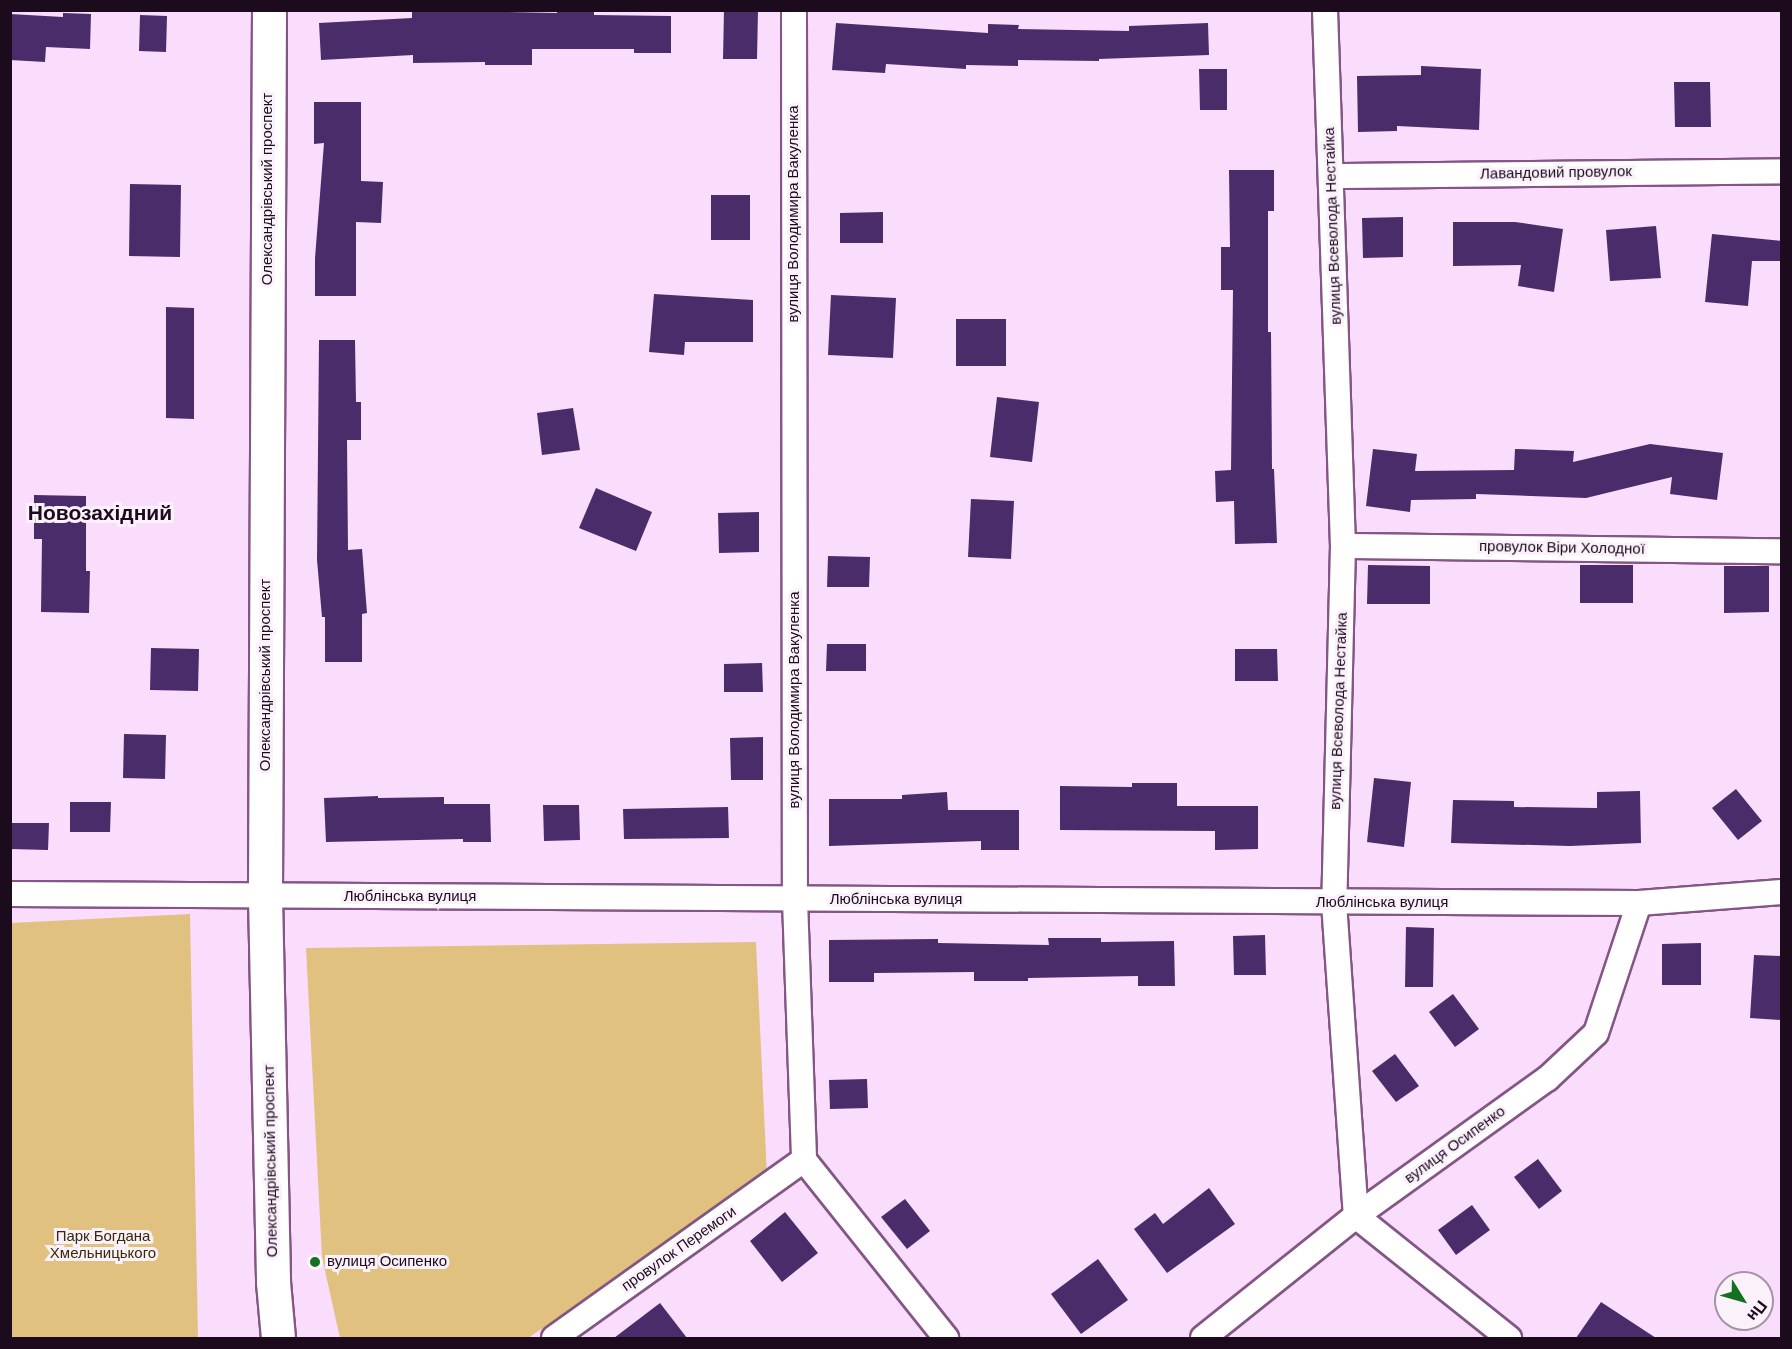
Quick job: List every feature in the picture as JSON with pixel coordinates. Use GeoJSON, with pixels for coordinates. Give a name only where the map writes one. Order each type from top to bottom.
{"type":"FeatureCollection","features":[{"type":"Feature","properties":{"kind":"main road","name":"Олександрівський проспект"},"geometry":{"type":"LineString","coordinates":[[269,10],[265,896],[273,1282],[278,1338]]}},
{"type":"Feature","properties":{"kind":"main road"},"geometry":{"type":"LineString","coordinates":[[270,1338],[273,1282]]}},
{"type":"Feature","properties":{"kind":"street","name":"вулиця Володимира Вакуленка"},"geometry":{"type":"LineString","coordinates":[[794,10],[795,900],[804,1160]]}},
{"type":"Feature","properties":{"kind":"street","name":"вулиця Всеволода Нестайка"},"geometry":{"type":"LineString","coordinates":[[1325,10],[1343,546],[1334,903],[1356,1216]]}},
{"type":"Feature","properties":{"kind":"street","name":"Лавандовий провулок"},"geometry":{"type":"LineString","coordinates":[[1331,176],[1782,171]]}},
{"type":"Feature","properties":{"kind":"street","name":"провулок Віри Холодної"},"geometry":{"type":"LineString","coordinates":[[1343,546],[1782,551]]}},
{"type":"Feature","properties":{"kind":"street","name":"Люблінська вулиця"},"geometry":{"type":"LineString","coordinates":[[10,894],[1639,903],[1782,892]]}},
{"type":"Feature","properties":{"kind":"street","name":"вулиця Осипенко"},"geometry":{"type":"LineString","coordinates":[[1203,1338],[1356,1216],[1547,1079],[1596,1034],[1639,903]]}},
{"type":"Feature","properties":{"kind":"street","name":"провулок Перемоги"},"geometry":{"type":"LineString","coordinates":[[554,1338],[804,1160]]}},
{"type":"Feature","properties":{"kind":"street"},"geometry":{"type":"LineString","coordinates":[[804,1160],[946,1338]]}},
{"type":"Feature","properties":{"kind":"street"},"geometry":{"type":"LineString","coordinates":[[1356,1216],[1509,1338]]}},
{"type":"Feature","properties":{"kind":"green space","name":"Парк Богдана Хмельницького"},"geometry":{"type":"Polygon","coordinates":[[[190,914],[198,1338],[11,1338],[11,923],[190,914]]]}},
{"type":"Feature","properties":{"kind":"green space"},"geometry":{"type":"Polygon","coordinates":[[[756,942],[767,1177],[528,1338],[340,1338],[322,1257],[306,948],[756,942]]]}},
{"type":"Feature","properties":{"kind":"building"},"geometry":{"type":"Polygon","coordinates":[[[412,10],[557,13],[557,10],[594,10],[594,15],[671,16],[671,53],[634,53],[634,49],[532,49],[532,65],[485,65],[485,62],[413,63],[413,55],[321,60],[319,23],[412,18],[412,10]]]}},
{"type":"Feature","properties":{"kind":"building"},"geometry":{"type":"Polygon","coordinates":[[[724,10],[758,10],[757,59],[723,59],[724,10]]]}},
{"type":"Feature","properties":{"kind":"building"},"geometry":{"type":"Polygon","coordinates":[[[63,13],[91,14],[90,49],[46,47],[45,62],[10,60],[10,14],[63,17],[63,13]]]}},
{"type":"Feature","properties":{"kind":"building"},"geometry":{"type":"Polygon","coordinates":[[[140,15],[167,16],[166,52],[139,51],[140,15]]]}},
{"type":"Feature","properties":{"kind":"building"},"geometry":{"type":"Polygon","coordinates":[[[836,23],[988,33],[988,24],[1019,25],[1018,29],[1129,31],[1129,26],[1208,23],[1209,55],[1099,59],[1099,61],[1018,60],[1018,66],[966,65],[966,69],[886,64],[885,73],[832,70],[836,23]]]}},
{"type":"Feature","properties":{"kind":"building"},"geometry":{"type":"Polygon","coordinates":[[[1421,66],[1481,69],[1479,130],[1397,126],[1397,131],[1358,132],[1357,76],[1421,75],[1421,66]]]}},
{"type":"Feature","properties":{"kind":"building"},"geometry":{"type":"Polygon","coordinates":[[[1199,69],[1227,69],[1227,110],[1200,110],[1199,69]]]}},
{"type":"Feature","properties":{"kind":"building"},"geometry":{"type":"Polygon","coordinates":[[[1674,82],[1710,82],[1711,127],[1675,127],[1674,82]]]}},
{"type":"Feature","properties":{"kind":"building"},"geometry":{"type":"Polygon","coordinates":[[[314,102],[361,102],[361,181],[383,182],[381,223],[356,222],[356,296],[315,296],[315,258],[324,143],[314,144],[314,102]]]}},
{"type":"Feature","properties":{"kind":"building"},"geometry":{"type":"Polygon","coordinates":[[[1229,170],[1274,170],[1274,211],[1268,211],[1268,332],[1271,332],[1272,469],[1274,469],[1277,543],[1235,544],[1234,501],[1216,502],[1215,471],[1231,470],[1233,290],[1221,290],[1221,247],[1230,247],[1229,170]]]}},
{"type":"Feature","properties":{"kind":"building"},"geometry":{"type":"Polygon","coordinates":[[[130,184],[181,185],[180,257],[129,256],[130,184]]]}},
{"type":"Feature","properties":{"kind":"building"},"geometry":{"type":"Polygon","coordinates":[[[711,195],[750,195],[750,240],[711,240],[711,195]]]}},
{"type":"Feature","properties":{"kind":"building"},"geometry":{"type":"Polygon","coordinates":[[[883,212],[883,243],[840,243],[840,213],[883,212]]]}},
{"type":"Feature","properties":{"kind":"building"},"geometry":{"type":"Polygon","coordinates":[[[1403,217],[1403,257],[1363,258],[1362,218],[1403,217]]]}},
{"type":"Feature","properties":{"kind":"building"},"geometry":{"type":"Polygon","coordinates":[[[1453,222],[1515,222],[1563,229],[1554,292],[1518,286],[1521,265],[1453,266],[1453,222]]]}},
{"type":"Feature","properties":{"kind":"building"},"geometry":{"type":"Polygon","coordinates":[[[1656,226],[1661,278],[1610,281],[1606,230],[1656,226]]]}},
{"type":"Feature","properties":{"kind":"building"},"geometry":{"type":"Polygon","coordinates":[[[1712,234],[1782,241],[1782,261],[1752,261],[1748,306],[1705,302],[1712,234]]]}},
{"type":"Feature","properties":{"kind":"building"},"geometry":{"type":"Polygon","coordinates":[[[654,294],[753,300],[753,342],[685,342],[684,355],[649,352],[654,294]]]}},
{"type":"Feature","properties":{"kind":"building"},"geometry":{"type":"Polygon","coordinates":[[[831,295],[896,298],[893,358],[828,355],[831,295]]]}},
{"type":"Feature","properties":{"kind":"building"},"geometry":{"type":"Polygon","coordinates":[[[166,307],[194,308],[194,419],[166,418],[166,307]]]}},
{"type":"Feature","properties":{"kind":"building"},"geometry":{"type":"Polygon","coordinates":[[[956,319],[1006,319],[1006,366],[956,366],[956,319]]]}},
{"type":"Feature","properties":{"kind":"building"},"geometry":{"type":"Polygon","coordinates":[[[319,340],[355,340],[356,402],[361,402],[361,440],[347,440],[348,550],[362,549],[367,613],[362,614],[362,662],[325,662],[325,617],[322,617],[317,560],[319,340]]]}},
{"type":"Feature","properties":{"kind":"building"},"geometry":{"type":"Polygon","coordinates":[[[997,397],[1039,402],[1032,462],[990,457],[997,397]]]}},
{"type":"Feature","properties":{"kind":"building"},"geometry":{"type":"Polygon","coordinates":[[[573,408],[580,450],[542,455],[537,413],[573,408]]]}},
{"type":"Feature","properties":{"kind":"building"},"geometry":{"type":"Polygon","coordinates":[[[1650,444],[1723,453],[1717,500],[1670,494],[1672,477],[1586,498],[1476,494],[1476,499],[1411,500],[1410,512],[1366,506],[1373,449],[1417,454],[1415,471],[1514,470],[1515,449],[1574,451],[1573,462],[1650,444]]]}},
{"type":"Feature","properties":{"kind":"building"},"geometry":{"type":"Polygon","coordinates":[[[596,488],[652,512],[636,551],[579,528],[596,488]]]}},
{"type":"Feature","properties":{"kind":"building"},"geometry":{"type":"Polygon","coordinates":[[[34,495],[86,496],[86,571],[90,571],[89,613],[41,612],[42,539],[34,539],[34,495]]]}},
{"type":"Feature","properties":{"kind":"building"},"geometry":{"type":"Polygon","coordinates":[[[971,499],[1014,501],[1011,559],[968,557],[971,499]]]}},
{"type":"Feature","properties":{"kind":"building"},"geometry":{"type":"Polygon","coordinates":[[[759,512],[759,552],[719,553],[718,513],[759,512]]]}},
{"type":"Feature","properties":{"kind":"building"},"geometry":{"type":"Polygon","coordinates":[[[828,556],[870,557],[869,587],[827,587],[828,556]]]}},
{"type":"Feature","properties":{"kind":"building"},"geometry":{"type":"Polygon","coordinates":[[[1368,565],[1430,566],[1430,604],[1367,604],[1368,565]]]}},
{"type":"Feature","properties":{"kind":"building"},"geometry":{"type":"Polygon","coordinates":[[[1580,565],[1633,565],[1633,603],[1580,603],[1580,565]]]}},
{"type":"Feature","properties":{"kind":"building"},"geometry":{"type":"Polygon","coordinates":[[[1724,566],[1769,566],[1769,612],[1724,613],[1724,566]]]}},
{"type":"Feature","properties":{"kind":"building"},"geometry":{"type":"Polygon","coordinates":[[[827,644],[866,644],[866,671],[826,671],[827,644]]]}},
{"type":"Feature","properties":{"kind":"building"},"geometry":{"type":"Polygon","coordinates":[[[151,648],[199,649],[198,691],[150,690],[151,648]]]}},
{"type":"Feature","properties":{"kind":"building"},"geometry":{"type":"Polygon","coordinates":[[[1235,649],[1277,649],[1278,681],[1235,681],[1235,649]]]}},
{"type":"Feature","properties":{"kind":"building"},"geometry":{"type":"Polygon","coordinates":[[[762,663],[763,692],[724,692],[724,664],[762,663]]]}},
{"type":"Feature","properties":{"kind":"building"},"geometry":{"type":"Polygon","coordinates":[[[124,734],[166,735],[165,779],[123,778],[124,734]]]}},
{"type":"Feature","properties":{"kind":"building"},"geometry":{"type":"Polygon","coordinates":[[[763,737],[763,780],[731,780],[730,738],[763,737]]]}},
{"type":"Feature","properties":{"kind":"building"},"geometry":{"type":"Polygon","coordinates":[[[1374,778],[1411,782],[1404,847],[1367,842],[1374,778]]]}},
{"type":"Feature","properties":{"kind":"building"},"geometry":{"type":"Polygon","coordinates":[[[1132,783],[1177,783],[1177,806],[1258,806],[1258,849],[1215,850],[1215,831],[1060,830],[1060,786],[1132,787],[1132,783]]]}},
{"type":"Feature","properties":{"kind":"building"},"geometry":{"type":"Polygon","coordinates":[[[1736,789],[1762,821],[1738,840],[1712,808],[1736,789]]]}},
{"type":"Feature","properties":{"kind":"building"},"geometry":{"type":"Polygon","coordinates":[[[1640,791],[1641,843],[1570,846],[1451,843],[1453,800],[1514,801],[1514,807],[1597,808],[1597,792],[1640,791]]]}},
{"type":"Feature","properties":{"kind":"building"},"geometry":{"type":"Polygon","coordinates":[[[947,792],[948,810],[1019,810],[1019,850],[981,850],[981,841],[829,846],[829,799],[902,799],[902,795],[947,792]]]}},
{"type":"Feature","properties":{"kind":"building"},"geometry":{"type":"Polygon","coordinates":[[[378,796],[378,798],[444,797],[444,804],[490,804],[491,842],[463,842],[463,839],[326,842],[324,798],[378,796]]]}},
{"type":"Feature","properties":{"kind":"building"},"geometry":{"type":"Polygon","coordinates":[[[70,802],[111,802],[110,832],[70,832],[70,802]]]}},
{"type":"Feature","properties":{"kind":"building"},"geometry":{"type":"Polygon","coordinates":[[[543,805],[579,805],[580,840],[544,841],[543,805]]]}},
{"type":"Feature","properties":{"kind":"building"},"geometry":{"type":"Polygon","coordinates":[[[728,807],[729,838],[624,839],[623,809],[728,807]]]}},
{"type":"Feature","properties":{"kind":"building"},"geometry":{"type":"Polygon","coordinates":[[[10,823],[49,823],[48,850],[10,849],[10,823]]]}},
{"type":"Feature","properties":{"kind":"building"},"geometry":{"type":"Polygon","coordinates":[[[1406,927],[1434,928],[1433,987],[1405,987],[1406,927]]]}},
{"type":"Feature","properties":{"kind":"building"},"geometry":{"type":"Polygon","coordinates":[[[1265,935],[1266,975],[1234,975],[1233,936],[1265,935]]]}},
{"type":"Feature","properties":{"kind":"building"},"geometry":{"type":"Polygon","coordinates":[[[1048,938],[1101,938],[1101,942],[1174,941],[1175,986],[1138,986],[1138,976],[974,981],[974,972],[874,973],[874,982],[829,982],[829,940],[938,939],[938,943],[1049,945],[1048,938]]]}},
{"type":"Feature","properties":{"kind":"building"},"geometry":{"type":"Polygon","coordinates":[[[1701,943],[1701,985],[1662,985],[1662,944],[1701,943]]]}},
{"type":"Feature","properties":{"kind":"building"},"geometry":{"type":"Polygon","coordinates":[[[1754,955],[1782,956],[1782,1020],[1750,1018],[1754,955]]]}},
{"type":"Feature","properties":{"kind":"building"},"geometry":{"type":"Polygon","coordinates":[[[1453,994],[1479,1029],[1455,1047],[1429,1012],[1453,994]]]}},
{"type":"Feature","properties":{"kind":"building"},"geometry":{"type":"Polygon","coordinates":[[[1395,1054],[1419,1086],[1396,1102],[1372,1071],[1395,1054]]]}},
{"type":"Feature","properties":{"kind":"building"},"geometry":{"type":"Polygon","coordinates":[[[867,1079],[868,1108],[830,1109],[829,1080],[867,1079]]]}},
{"type":"Feature","properties":{"kind":"building"},"geometry":{"type":"Polygon","coordinates":[[[1538,1159],[1562,1191],[1539,1209],[1514,1177],[1538,1159]]]}},
{"type":"Feature","properties":{"kind":"building"},"geometry":{"type":"Polygon","coordinates":[[[1209,1188],[1235,1224],[1167,1273],[1134,1229],[1155,1213],[1163,1224],[1209,1188]]]}},
{"type":"Feature","properties":{"kind":"building"},"geometry":{"type":"Polygon","coordinates":[[[905,1199],[930,1231],[907,1249],[881,1217],[905,1199]]]}},
{"type":"Feature","properties":{"kind":"building"},"geometry":{"type":"Polygon","coordinates":[[[1472,1205],[1490,1230],[1456,1255],[1438,1230],[1472,1205]]]}},
{"type":"Feature","properties":{"kind":"building"},"geometry":{"type":"Polygon","coordinates":[[[785,1212],[818,1253],[782,1282],[750,1241],[785,1212]]]}},
{"type":"Feature","properties":{"kind":"building"},"geometry":{"type":"Polygon","coordinates":[[[1098,1259],[1128,1300],[1081,1334],[1051,1294],[1098,1259]]]}},
{"type":"Feature","properties":{"kind":"building"},"geometry":{"type":"Polygon","coordinates":[[[1601,1302],[1656,1338],[1576,1338],[1601,1302]]]}},
{"type":"Feature","properties":{"kind":"building"},"geometry":{"type":"Polygon","coordinates":[[[660,1303],[687,1338],[614,1338],[660,1303]]]}},
{"type":"Feature","properties":{"kind":"place","name":"вулиця Осипенко"},"geometry":{"type":"Point","coordinates":[315,1262]}},
{"type":"Feature","properties":{"kind":"district","name":"Новозахідний"},"geometry":{"type":"Point","coordinates":[100,513]}}]}
